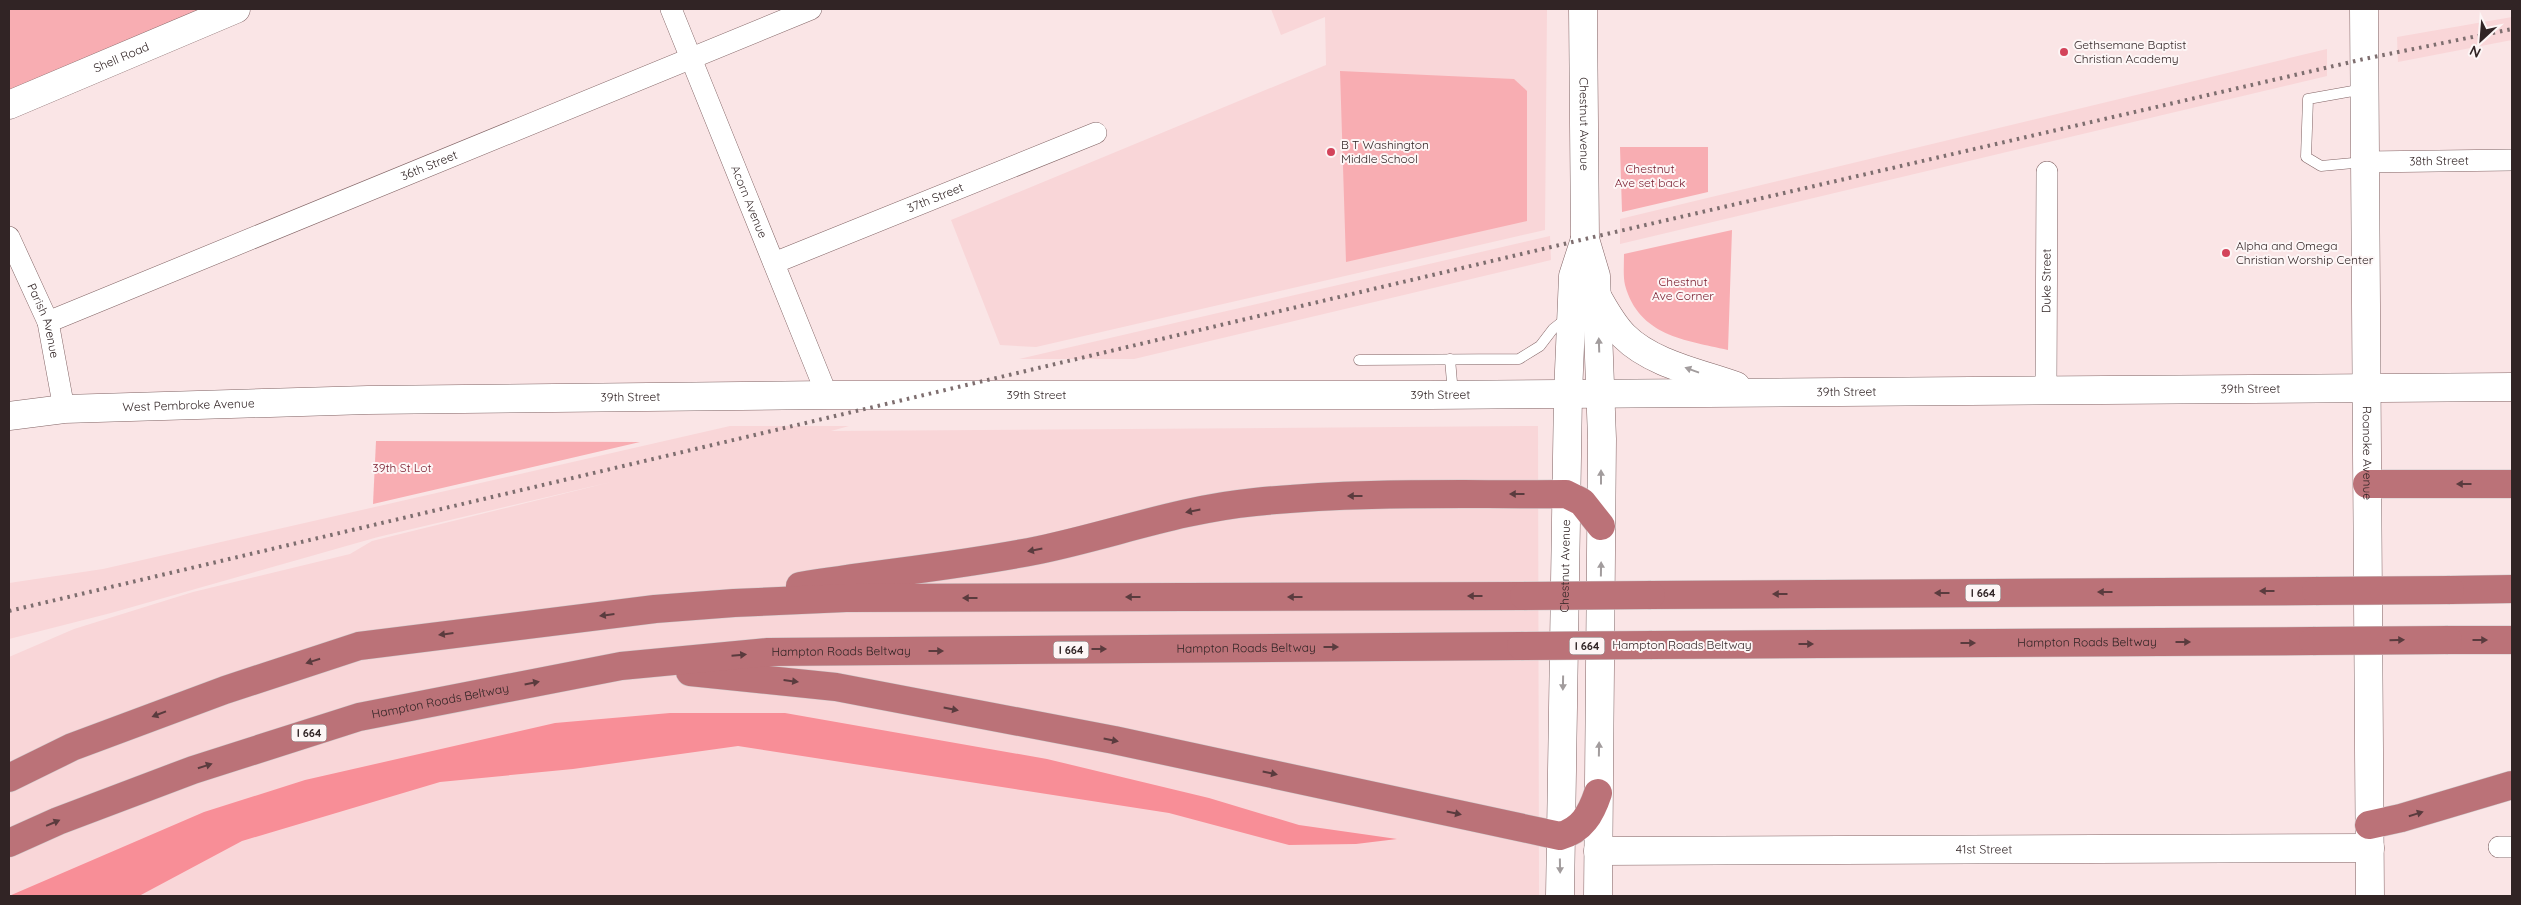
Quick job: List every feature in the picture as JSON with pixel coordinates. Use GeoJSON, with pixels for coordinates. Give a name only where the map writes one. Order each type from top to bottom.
{"type":"FeatureCollection","features":[{"type":"Feature","properties":{"kind":"highway"},"geometry":{"type":"LineString","coordinates":[[2367,484],[2512,484]]}},
{"type":"Feature","properties":{"kind":"highway"},"geometry":{"type":"LineString","coordinates":[[656,609],[1022,553],[1191,511],[1314,496],[1566,494],[1582,502],[1601,526]]}},
{"type":"Feature","properties":{"kind":"highway","name":"I 664"},"geometry":{"type":"LineString","coordinates":[[9,778],[72,747],[225,690],[359,646],[656,609],[734,603],[846,598],[1524,596],[2512,589]]}},
{"type":"Feature","properties":{"kind":"highway","name":"Hampton Roads Beltway"},"geometry":{"type":"LineString","coordinates":[[9,843],[58,821],[193,770],[358,717],[621,666],[768,652],[2512,640]]}},
{"type":"Feature","properties":{"kind":"highway"},"geometry":{"type":"LineString","coordinates":[[621,666],[836,687],[1114,740],[1560,836],[1578,828],[1593,810],[1598,793]]}},
{"type":"Feature","properties":{"kind":"highway"},"geometry":{"type":"LineString","coordinates":[[2369,836],[2401,818],[2512,786]]}},
{"type":"Feature","properties":{"kind":"main road","name":"Shell Road"},"geometry":{"type":"LineString","coordinates":[[9,105],[236,9]]}},
{"type":"Feature","properties":{"kind":"main road","name":"Chestnut Avenue"},"geometry":{"type":"LineString","coordinates":[[1583,9],[1585,239],[1596,276],[1601,394],[1598,896]]}},
{"type":"Feature","properties":{"kind":"main road","name":"Roanoke Avenue"},"geometry":{"type":"LineString","coordinates":[[2364,9],[2370,896]]}},
{"type":"Feature","properties":{"kind":"main road","name":"Chestnut Avenue"},"geometry":{"type":"LineString","coordinates":[[1560,896],[1568,394],[1573,276],[1585,239]]}},
{"type":"Feature","properties":{"kind":"main road"},"geometry":{"type":"LineString","coordinates":[[1597,297],[1611,321],[1626,338],[1639,348],[1656,357],[1754,392]]}},
{"type":"Feature","properties":{"kind":"main road","name":"39th Street"},"geometry":{"type":"LineString","coordinates":[[368,400],[827,395],[1453,395],[2046,390],[2366,390],[2512,387]]}},
{"type":"Feature","properties":{"kind":"main road","name":"West Pembroke Avenue"},"geometry":{"type":"LineString","coordinates":[[9,416],[64,409],[368,400]]}},
{"type":"Feature","properties":{"kind":"main road","name":"41st Street"},"geometry":{"type":"LineString","coordinates":[[1598,851],[2369,836]]}},
{"type":"Feature","properties":{"kind":"street","name":"Acorn Avenue"},"geometry":{"type":"LineString","coordinates":[[671,9],[827,395]]}},
{"type":"Feature","properties":{"kind":"street","name":"36th Street"},"geometry":{"type":"LineString","coordinates":[[48,322],[811,9]]}},
{"type":"Feature","properties":{"kind":"street","name":"37th Street"},"geometry":{"type":"LineString","coordinates":[[774,263],[1096,133]]}},
{"type":"Feature","properties":{"kind":"street","name":"38th Street"},"geometry":{"type":"LineString","coordinates":[[2365,162],[2512,160]]}},
{"type":"Feature","properties":{"kind":"street","name":"Duke Street"},"geometry":{"type":"LineString","coordinates":[[2046,172],[2046,390]]}},
{"type":"Feature","properties":{"kind":"street","name":"Parish Avenue"},"geometry":{"type":"LineString","coordinates":[[9,237],[48,322],[64,409]]}},
{"type":"Feature","properties":{"kind":"lane"},"geometry":{"type":"LineString","coordinates":[[2364,89],[2308,99],[2306,157],[2321,166],[2365,162]]}},
{"type":"Feature","properties":{"kind":"lane"},"geometry":{"type":"LineString","coordinates":[[1359,360],[1519,359],[1540,346],[1553,329],[1572,314]]}},
{"type":"Feature","properties":{"kind":"lane"},"geometry":{"type":"LineString","coordinates":[[1450,359],[1453,395]]}},
{"type":"Feature","properties":{"kind":"shaded area","name":"B T Washington Middle School"},"geometry":{"type":"Polygon","coordinates":[[[1271,9],[1547,9],[1545,230],[1036,347],[1000,345],[951,220],[1326,65],[1325,17],[1281,35],[1271,9]]]}},
{"type":"Feature","properties":{"kind":"shaded area"},"geometry":{"type":"Polygon","coordinates":[[[2512,17],[2512,40],[2398,62],[2397,37],[2512,17]]]}},
{"type":"Feature","properties":{"kind":"shaded area"},"geometry":{"type":"Polygon","coordinates":[[[2327,49],[2327,76],[1620,244],[1620,219],[2327,49]]]}},
{"type":"Feature","properties":{"kind":"shaded area"},"geometry":{"type":"Polygon","coordinates":[[[1550,236],[1551,260],[1134,359],[1019,359],[1550,236]]]}},
{"type":"Feature","properties":{"kind":"shaded area"},"geometry":{"type":"Polygon","coordinates":[[[730,426],[849,426],[831,431],[1538,426],[1539,896],[9,896],[9,657],[74,629],[193,592],[350,554],[372,541],[611,482],[378,537],[111,613],[9,639],[9,583],[103,569],[730,426]]]}},
{"type":"Feature","properties":{"kind":"shaded area"},"geometry":{"type":"Polygon","coordinates":[[[670,713],[785,713],[1047,759],[1209,798],[1299,825],[1397,839],[1356,844],[1289,845],[1169,813],[738,746],[573,769],[440,782],[242,841],[139,896],[9,896],[204,812],[305,780],[555,723],[670,713]]]}},
{"type":"Feature","properties":{"kind":"green space"},"geometry":{"type":"Polygon","coordinates":[[[9,9],[205,9],[9,91],[9,9]]]}},
{"type":"Feature","properties":{"kind":"green space"},"geometry":{"type":"Polygon","coordinates":[[[1340,71],[1514,79],[1527,91],[1527,221],[1346,262],[1340,71]]]}},
{"type":"Feature","properties":{"kind":"green space","name":"Chestnut Ave set back"},"geometry":{"type":"Polygon","coordinates":[[[1620,147],[1708,147],[1708,192],[1622,212],[1620,147]]]}},
{"type":"Feature","properties":{"kind":"green space","name":"Chestnut Ave Corner"},"geometry":{"type":"Polygon","coordinates":[[[1732,230],[1728,350],[1696,343],[1666,333],[1652,325],[1641,315],[1632,302],[1625,285],[1624,254],[1732,230]]]}},
{"type":"Feature","properties":{"kind":"green space","name":"39th St Lot"},"geometry":{"type":"Polygon","coordinates":[[[376,441],[640,442],[373,504],[376,441]]]}},
{"type":"Feature","properties":{"kind":"railway"},"geometry":{"type":"LineString","coordinates":[[9,611],[1585,239],[2364,59],[2512,29]]}},
{"type":"Feature","properties":{"kind":"place","name":"Gethsemane Baptist Christian Academy"},"geometry":{"type":"Point","coordinates":[2064,52]}},
{"type":"Feature","properties":{"kind":"place","name":"B T Washington Middle School"},"geometry":{"type":"Point","coordinates":[1331,152]}},
{"type":"Feature","properties":{"kind":"place","name":"Alpha and Omega Christian Worship Center"},"geometry":{"type":"Point","coordinates":[2226,253]}}]}
